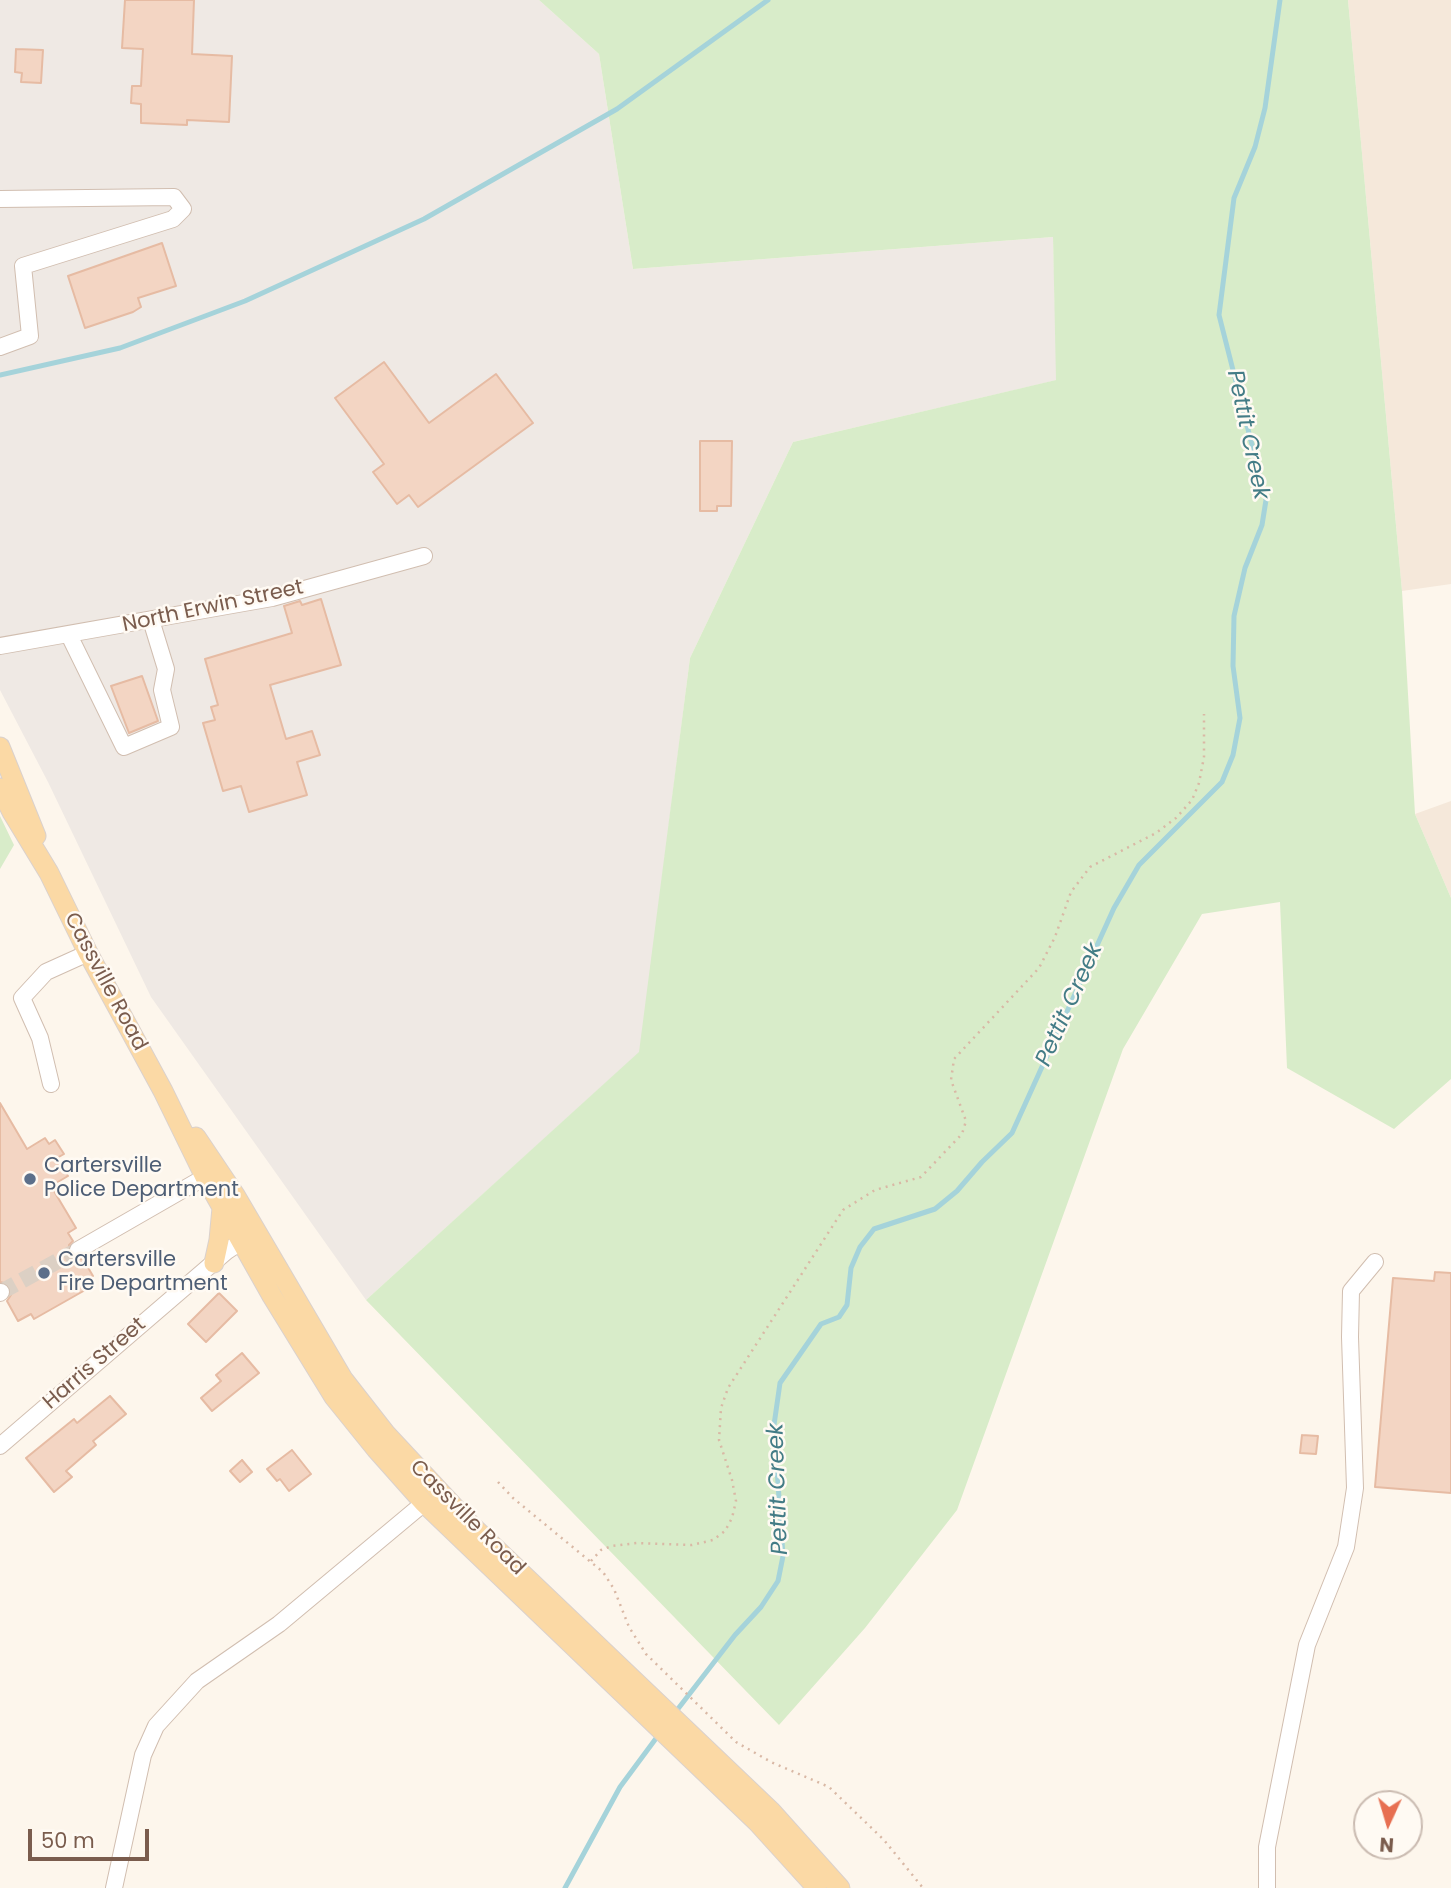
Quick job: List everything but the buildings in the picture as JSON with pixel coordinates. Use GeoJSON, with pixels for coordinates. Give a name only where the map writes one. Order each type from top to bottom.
{"type":"FeatureCollection","features":[{"type":"Feature","properties":{"kind":"main road","name":"Cassville Road"},"geometry":{"type":"LineString","coordinates":[[0,747],[25,803],[49,873]]}},
{"type":"Feature","properties":{"kind":"main road","name":"Cassville Road"},"geometry":{"type":"LineString","coordinates":[[0,788],[49,873],[88,953],[222,1207],[248,1237],[360,1403],[386,1434],[625,1684]]}},
{"type":"Feature","properties":{"kind":"main road","name":"Cassville Road"},"geometry":{"type":"LineString","coordinates":[[163,1091],[218,1167],[248,1237],[334,1397],[376,1450],[424,1503],[625,1684],[840,1888]]}},
{"type":"Feature","properties":{"kind":"main road"},"geometry":{"type":"LineString","coordinates":[[214,1262],[222,1207]]}},
{"type":"Feature","properties":{"kind":"main road","name":"Cassville Road"},"geometry":{"type":"LineString","coordinates":[[765,1817],[817,1888]]}},
{"type":"Feature","properties":{"kind":"street"},"geometry":{"type":"LineString","coordinates":[[0,199],[174,197],[183,209],[173,219],[23,266],[30,336],[0,348]]}},
{"type":"Feature","properties":{"kind":"street","name":"North Erwin Street"},"geometry":{"type":"LineString","coordinates":[[0,646],[272,598],[424,556]]}},
{"type":"Feature","properties":{"kind":"street"},"geometry":{"type":"LineString","coordinates":[[69,635],[124,747],[171,727],[162,690],[166,669],[151,620]]}},
{"type":"Feature","properties":{"kind":"street"},"geometry":{"type":"LineString","coordinates":[[51,1084],[40,1038],[22,998],[46,972],[88,953]]}},
{"type":"Feature","properties":{"kind":"street"},"geometry":{"type":"LineString","coordinates":[[78,1250],[205,1177]]}},
{"type":"Feature","properties":{"kind":"street","name":"Harris Street"},"geometry":{"type":"LineString","coordinates":[[0,1446],[214,1262],[248,1237]]}},
{"type":"Feature","properties":{"kind":"street"},"geometry":{"type":"LineString","coordinates":[[1267,1888],[1267,1847],[1307,1645],[1346,1547],[1355,1488],[1351,1291],[1375,1262]]}},
{"type":"Feature","properties":{"kind":"street"},"geometry":{"type":"LineString","coordinates":[[114,1888],[143,1755],[156,1726],[197,1681],[289,1617],[424,1503]]}},
{"type":"Feature","properties":{"kind":"path"},"geometry":{"type":"LineString","coordinates":[[591,1561],[601,1550],[612,1546],[636,1543],[692,1545],[713,1540],[725,1531],[736,1501],[719,1440],[721,1408],[729,1388],[843,1210],[875,1190],[921,1177],[962,1134],[966,1121],[951,1080],[954,1059],[1039,968],[1055,937],[1071,892],[1090,867],[1156,833],[1176,818],[1192,800],[1199,783],[1204,757],[1204,714]]}},
{"type":"Feature","properties":{"kind":"path"},"geometry":{"type":"LineString","coordinates":[[498,1482],[513,1498],[596,1564],[609,1580],[629,1627],[646,1654],[736,1742],[771,1762],[821,1782],[847,1802],[884,1840],[923,1888]]}},
{"type":"Feature","properties":{"kind":"shaded area"},"geometry":{"type":"Polygon","coordinates":[[[0,0],[539,0],[599,54],[633,269],[1053,237],[1057,380],[793,442],[690,658],[640,1052],[366,1300],[151,997],[48,782],[0,690],[0,0]]]}},
{"type":"Feature","properties":{"kind":"shaded area"},"geometry":{"type":"Polygon","coordinates":[[[1348,0],[1451,0],[1451,584],[1402,591],[1348,0]]]}},
{"type":"Feature","properties":{"kind":"shaded area"},"geometry":{"type":"Polygon","coordinates":[[[1451,801],[1451,898],[1415,814],[1451,801]]]}},
{"type":"Feature","properties":{"kind":"green space"},"geometry":{"type":"Polygon","coordinates":[[[539,0],[1348,0],[1402,591],[1415,814],[1451,898],[1451,1079],[1394,1129],[1287,1068],[1280,902],[1202,914],[1123,1049],[957,1510],[865,1628],[779,1725],[366,1300],[639,1052],[690,658],[793,442],[1056,380],[1053,237],[633,269],[599,54],[539,0]]]}},
{"type":"Feature","properties":{"kind":"green space"},"geometry":{"type":"Polygon","coordinates":[[[0,816],[14,845],[0,869],[0,816]]]}},
{"type":"Feature","properties":{"kind":"waterway"},"geometry":{"type":"LineString","coordinates":[[0,375],[120,348],[245,301],[424,219],[617,109],[768,0]]}},
{"type":"Feature","properties":{"kind":"waterway","name":"Pettit Creek"},"geometry":{"type":"LineString","coordinates":[[674,1714],[735,1635],[761,1607],[778,1581],[783,1556],[774,1425],[780,1383],[821,1324],[839,1317],[847,1305],[851,1268],[860,1247],[874,1229],[935,1209],[957,1191],[1012,1133],[1114,908],[1139,865],[1222,782],[1233,755],[1240,718],[1233,666],[1234,616],[1245,568],[1262,525],[1266,500],[1219,315],[1234,198],[1255,147],[1265,108],[1280,0]]}},
{"type":"Feature","properties":{"kind":"waterway","name":"Pettit Creek"},"geometry":{"type":"LineString","coordinates":[[565,1888],[620,1787],[660,1733]]}},
{"type":"Feature","properties":{"kind":"tunnel"},"geometry":{"type":"LineString","coordinates":[[1,1292],[78,1250]]}},
{"type":"Feature","properties":{"kind":"place","name":"Cartersville Police Department"},"geometry":{"type":"Point","coordinates":[30,1179]}},
{"type":"Feature","properties":{"kind":"place","name":"Cartersville Fire Department"},"geometry":{"type":"Point","coordinates":[44,1273]}}]}
